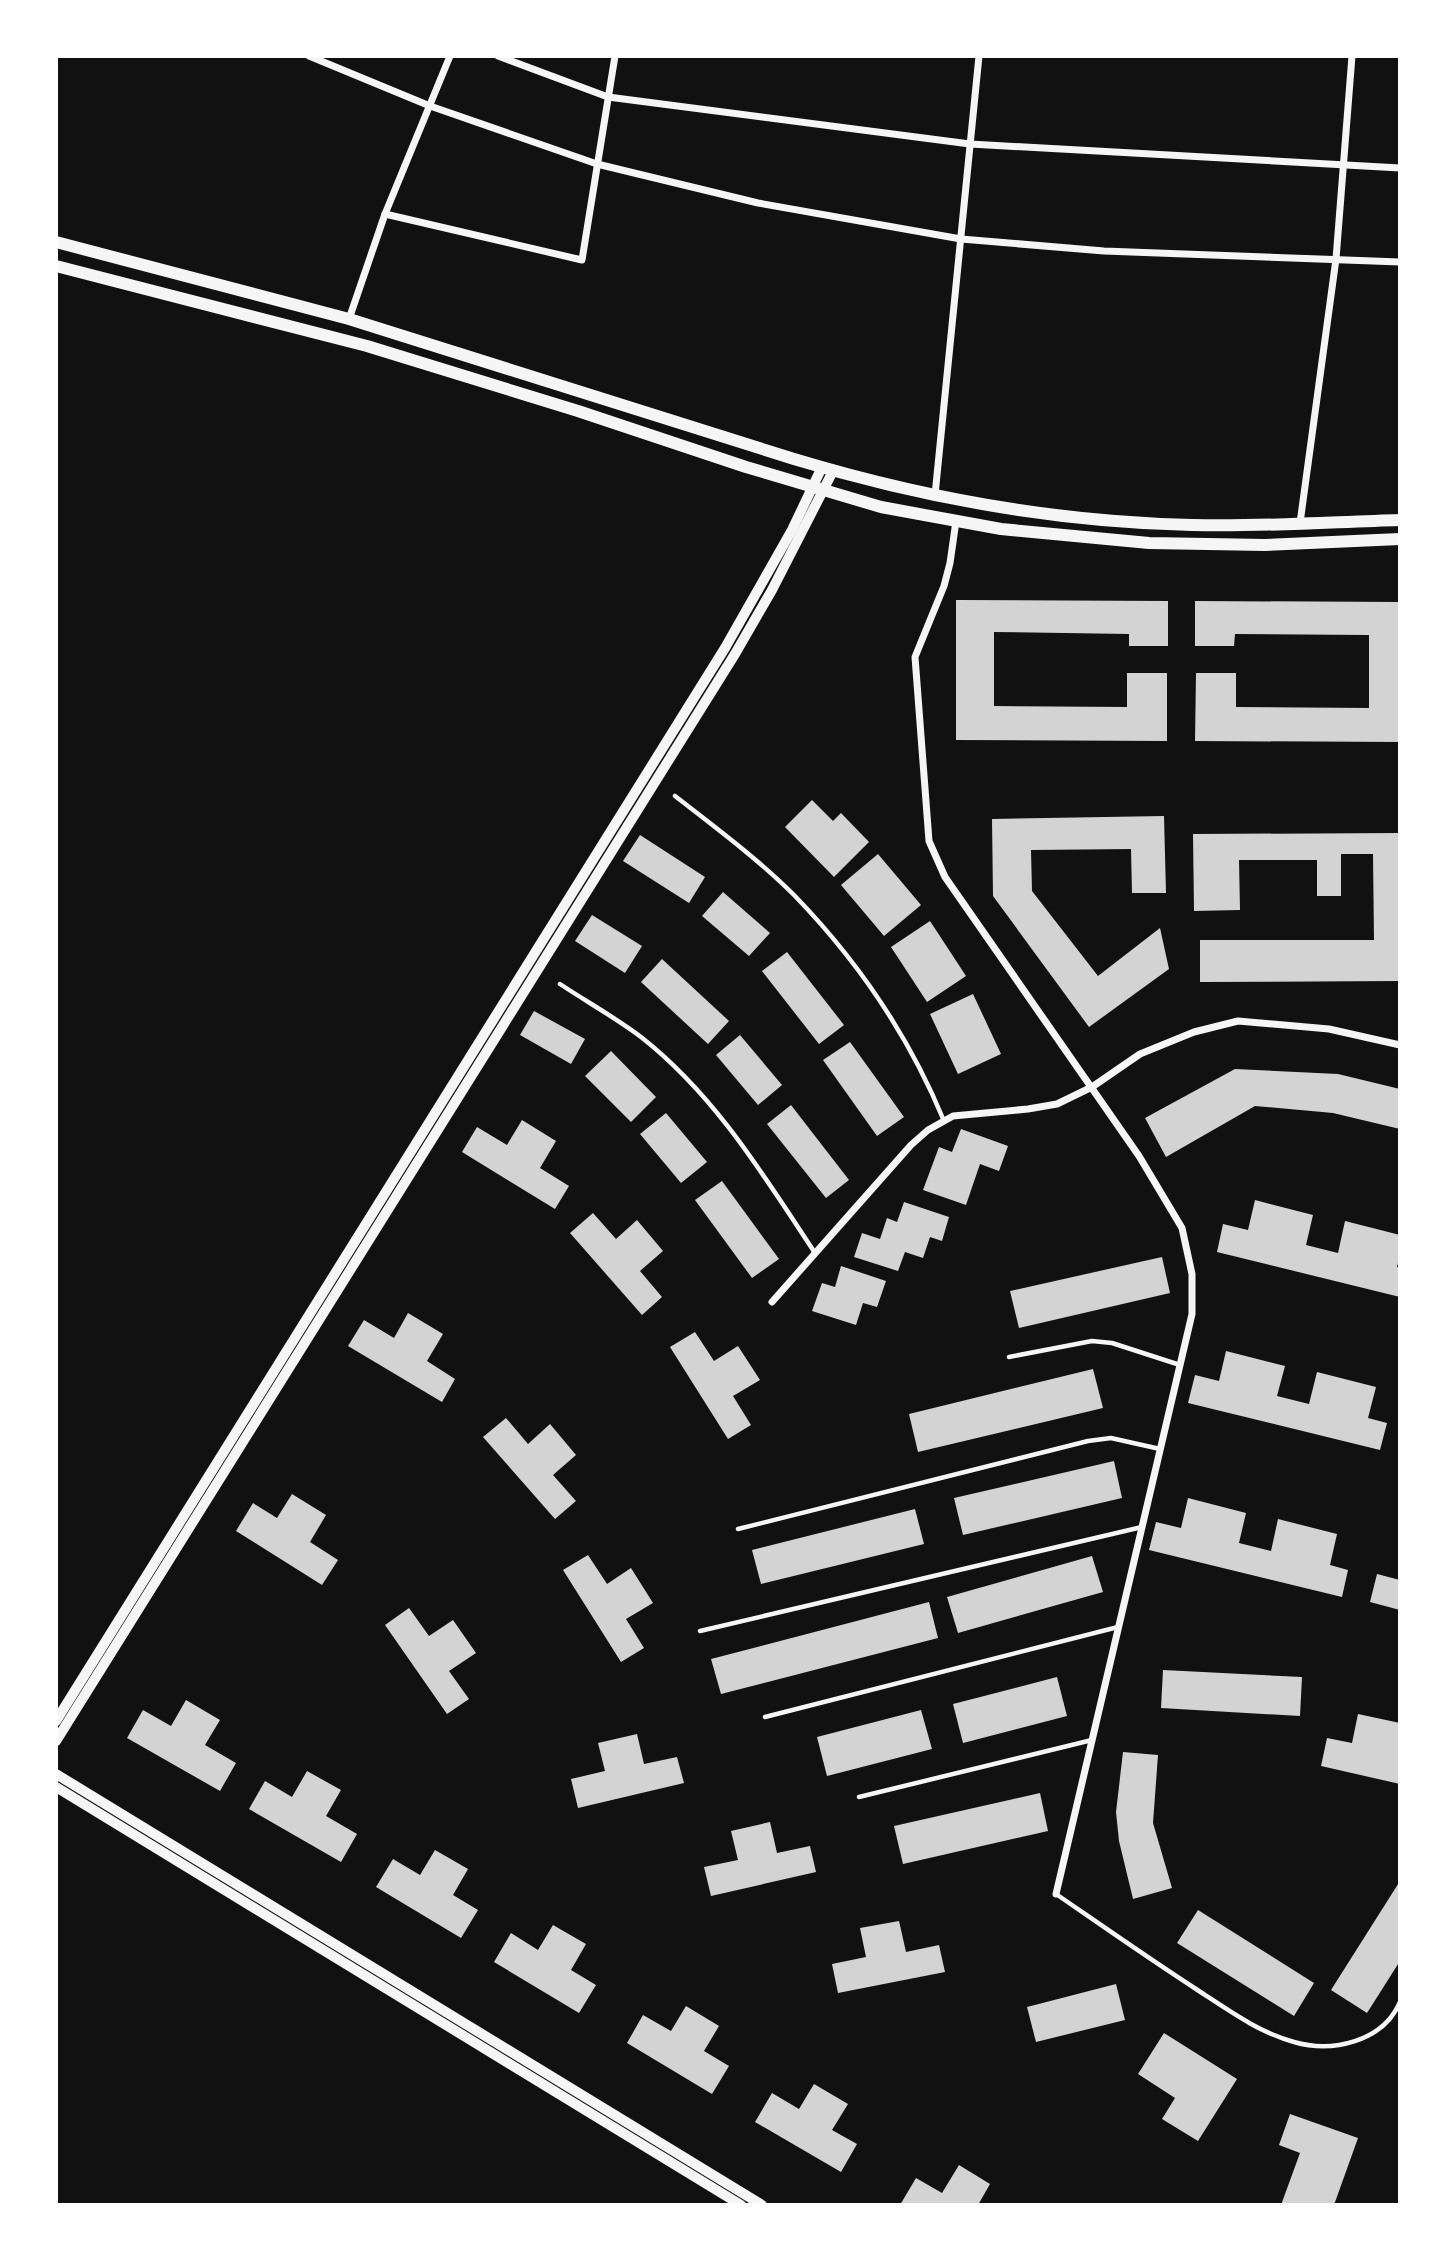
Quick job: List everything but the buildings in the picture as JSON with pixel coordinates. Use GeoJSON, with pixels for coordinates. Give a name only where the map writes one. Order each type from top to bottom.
{"type":"FeatureCollection","features":[{"type":"Feature","properties":{"kind":"main road"},"geometry":{"type":"LineString","coordinates":[[56,242],[349,319],[828,469],[934,495],[1008,509],[1097,519],[1191,525],[1400,520]]}},
{"type":"Feature","properties":{"kind":"main road"},"geometry":{"type":"LineString","coordinates":[[56,266],[367,346],[818,489],[956,522],[1050,535],[1161,544],[1265,545],[1400,539]]}},
{"type":"Feature","properties":{"kind":"street"},"geometry":{"type":"LineString","coordinates":[[309,56],[430,106],[597,164],[758,203],[961,239],[1104,251],[1400,262]]}},
{"type":"Feature","properties":{"kind":"street"},"geometry":{"type":"LineString","coordinates":[[349,319],[385,214],[450,56]]}},
{"type":"Feature","properties":{"kind":"street"},"geometry":{"type":"LineString","coordinates":[[498,56],[608,97],[970,144],[1400,168]]}},
{"type":"Feature","properties":{"kind":"street"},"geometry":{"type":"LineString","coordinates":[[385,214],[582,260],[615,56]]}},
{"type":"Feature","properties":{"kind":"street"},"geometry":{"type":"LineString","coordinates":[[934,495],[979,56]]}},
{"type":"Feature","properties":{"kind":"street"},"geometry":{"type":"LineString","coordinates":[[1300,523],[1336,259],[1352,56]]}},
{"type":"Feature","properties":{"kind":"street"},"geometry":{"type":"LineString","coordinates":[[56,1741],[735,654],[772,590],[828,469]]}},
{"type":"Feature","properties":{"kind":"street"},"geometry":{"type":"LineString","coordinates":[[56,1721],[725,648],[818,489]]}},
{"type":"Feature","properties":{"kind":"street"},"geometry":{"type":"LineString","coordinates":[[956,522],[944,586],[915,657],[929,841],[945,877],[1139,1156],[1182,1228],[1192,1274],[1192,1314],[1056,1894]]}},
{"type":"Feature","properties":{"kind":"street"},"geometry":{"type":"LineString","coordinates":[[772,1302],[911,1145],[928,1130],[953,1116],[1057,1104],[1092,1087],[1140,1054],[1194,1032],[1238,1021],[1329,1029],[1400,1045]]}},
{"type":"Feature","properties":{"kind":"street"},"geometry":{"type":"LineString","coordinates":[[56,1774],[762,2205]]}},
{"type":"Feature","properties":{"kind":"street"},"geometry":{"type":"LineString","coordinates":[[56,1787],[741,2205]]}},
{"type":"Feature","properties":{"kind":"lane"},"geometry":{"type":"LineString","coordinates":[[675,796],[793,894],[844,950],[892,1018],[928,1081],[944,1121]]}},
{"type":"Feature","properties":{"kind":"lane"},"geometry":{"type":"LineString","coordinates":[[560,984],[641,1037],[698,1090],[748,1151],[815,1253]]}},
{"type":"Feature","properties":{"kind":"lane"},"geometry":{"type":"LineString","coordinates":[[1009,1357],[1092,1341],[1112,1343],[1180,1365]]}},
{"type":"Feature","properties":{"kind":"lane"},"geometry":{"type":"LineString","coordinates":[[738,1529],[1088,1441],[1111,1438],[1160,1449]]}},
{"type":"Feature","properties":{"kind":"lane"},"geometry":{"type":"LineString","coordinates":[[701,1631],[1142,1527]]}},
{"type":"Feature","properties":{"kind":"lane"},"geometry":{"type":"LineString","coordinates":[[765,1717],[1118,1627]]}},
{"type":"Feature","properties":{"kind":"lane"},"geometry":{"type":"LineString","coordinates":[[859,1797],[1092,1740]]}},
{"type":"Feature","properties":{"kind":"lane"},"geometry":{"type":"LineString","coordinates":[[1056,1894],[1244,2020],[1293,2042],[1324,2047],[1356,2041],[1379,2031],[1397,2010],[1400,2002]]}}]}
